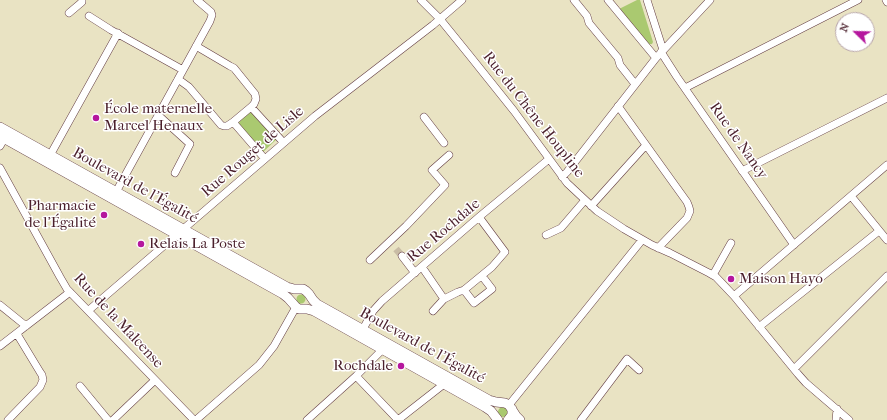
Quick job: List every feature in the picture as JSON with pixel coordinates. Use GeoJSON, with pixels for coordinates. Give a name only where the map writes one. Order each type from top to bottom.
{"type":"FeatureCollection","features":[{"type":"Feature","properties":{"kind":"main road","name":"Boulevard de l'Égalité"},"geometry":{"type":"LineString","coordinates":[[2,133],[180,232],[287,287],[300,289]]}},
{"type":"Feature","properties":{"kind":"main road","name":"Boulevard de l'Égalité"},"geometry":{"type":"LineString","coordinates":[[48,159],[116,192],[283,294],[297,306],[314,311],[486,407],[496,418]]}},
{"type":"Feature","properties":{"kind":"main road"},"geometry":{"type":"LineString","coordinates":[[300,289],[306,291],[310,297],[311,300],[309,305],[297,306],[291,298],[296,290],[300,289]]}},
{"type":"Feature","properties":{"kind":"main road","name":"Boulevard de l'Égalité"},"geometry":{"type":"LineString","coordinates":[[310,297],[317,304],[489,400],[508,406]]}},
{"type":"Feature","properties":{"kind":"main road"},"geometry":{"type":"LineString","coordinates":[[496,418],[494,410],[498,404],[508,406],[520,420]]}},
{"type":"Feature","properties":{"kind":"main road"},"geometry":{"type":"LineString","coordinates":[[508,406],[512,415],[508,420]]}},
{"type":"Feature","properties":{"kind":"street"},"geometry":{"type":"LineString","coordinates":[[69,13],[82,2],[82,0]]}},
{"type":"Feature","properties":{"kind":"street"},"geometry":{"type":"LineString","coordinates":[[116,192],[210,21],[212,15],[209,10],[197,0]]}},
{"type":"Feature","properties":{"kind":"street","name":"Rue du Chêne Houpline"},"geometry":{"type":"LineString","coordinates":[[421,0],[440,19],[502,96],[562,177],[591,206],[611,221],[642,240],[713,275],[720,280],[806,383],[849,420]]}},
{"type":"Feature","properties":{"kind":"street","name":"Rue Rouget de Lisle"},"geometry":{"type":"LineString","coordinates":[[89,310],[283,142],[440,19],[462,0]]}},
{"type":"Feature","properties":{"kind":"street"},"geometry":{"type":"LineString","coordinates":[[574,0],[586,16],[589,23],[618,58],[620,66],[635,84]]}},
{"type":"Feature","properties":{"kind":"street"},"geometry":{"type":"LineString","coordinates":[[608,0],[656,58]]}},
{"type":"Feature","properties":{"kind":"street","name":"Rue de Nancy"},"geometry":{"type":"LineString","coordinates":[[647,0],[662,51],[685,88],[794,245]]}},
{"type":"Feature","properties":{"kind":"street"},"geometry":{"type":"LineString","coordinates":[[562,177],[656,58],[710,0]]}},
{"type":"Feature","properties":{"kind":"street"},"geometry":{"type":"LineString","coordinates":[[685,88],[858,0]]}},
{"type":"Feature","properties":{"kind":"street"},"geometry":{"type":"LineString","coordinates":[[89,16],[183,70]]}},
{"type":"Feature","properties":{"kind":"street"},"geometry":{"type":"LineString","coordinates":[[48,159],[118,33]]}},
{"type":"Feature","properties":{"kind":"street"},"geometry":{"type":"LineString","coordinates":[[178,79],[189,87],[221,125],[226,127],[251,107],[255,101],[255,94],[234,68],[196,46]]}},
{"type":"Feature","properties":{"kind":"street"},"geometry":{"type":"LineString","coordinates":[[742,170],[887,98]]}},
{"type":"Feature","properties":{"kind":"street"},"geometry":{"type":"LineString","coordinates":[[618,106],[687,202],[690,211],[685,221],[658,248]]}},
{"type":"Feature","properties":{"kind":"street"},"geometry":{"type":"LineString","coordinates":[[251,107],[283,142]]}},
{"type":"Feature","properties":{"kind":"street"},"geometry":{"type":"LineString","coordinates":[[158,115],[190,144],[175,173]]}},
{"type":"Feature","properties":{"kind":"street"},"geometry":{"type":"LineString","coordinates":[[424,117],[444,143]]}},
{"type":"Feature","properties":{"kind":"street"},"geometry":{"type":"LineString","coordinates":[[233,122],[265,158]]}},
{"type":"Feature","properties":{"kind":"street"},"geometry":{"type":"LineString","coordinates":[[591,206],[646,145]]}},
{"type":"Feature","properties":{"kind":"street"},"geometry":{"type":"LineString","coordinates":[[370,260],[446,186],[432,170],[449,156]]}},
{"type":"Feature","properties":{"kind":"street","name":"Rue Rochdale"},"geometry":{"type":"LineString","coordinates":[[363,329],[377,306],[415,272],[549,160]]}},
{"type":"Feature","properties":{"kind":"street"},"geometry":{"type":"LineString","coordinates":[[734,296],[887,165]]}},
{"type":"Feature","properties":{"kind":"street","name":"Rue de la Malcense"},"geometry":{"type":"LineString","coordinates":[[0,168],[60,277],[70,292],[195,420]]}},
{"type":"Feature","properties":{"kind":"street"},"geometry":{"type":"LineString","coordinates":[[851,196],[887,240]]}},
{"type":"Feature","properties":{"kind":"street"},"geometry":{"type":"LineString","coordinates":[[546,234],[561,228],[585,200]]}},
{"type":"Feature","properties":{"kind":"street"},"geometry":{"type":"LineString","coordinates":[[433,311],[444,299],[464,290],[482,276],[505,252],[479,218]]}},
{"type":"Feature","properties":{"kind":"street"},"geometry":{"type":"LineString","coordinates":[[759,327],[879,231]]}},
{"type":"Feature","properties":{"kind":"street"},"geometry":{"type":"LineString","coordinates":[[508,406],[642,240]]}},
{"type":"Feature","properties":{"kind":"street"},"geometry":{"type":"LineString","coordinates":[[390,242],[396,249]]}},
{"type":"Feature","properties":{"kind":"street"},"geometry":{"type":"LineString","coordinates":[[713,275],[731,243]]}},
{"type":"Feature","properties":{"kind":"street"},"geometry":{"type":"LineString","coordinates":[[402,256],[415,272]]}},
{"type":"Feature","properties":{"kind":"street"},"geometry":{"type":"LineString","coordinates":[[422,267],[444,299]]}},
{"type":"Feature","properties":{"kind":"street"},"geometry":{"type":"LineString","coordinates":[[464,290],[474,303],[492,289],[482,276]]}},
{"type":"Feature","properties":{"kind":"street"},"geometry":{"type":"LineString","coordinates":[[794,369],[887,276]]}},
{"type":"Feature","properties":{"kind":"street"},"geometry":{"type":"LineString","coordinates":[[0,346],[70,292]]}},
{"type":"Feature","properties":{"kind":"street"},"geometry":{"type":"LineString","coordinates":[[0,305],[26,326]]}},
{"type":"Feature","properties":{"kind":"street"},"geometry":{"type":"LineString","coordinates":[[195,420],[259,365],[274,346],[297,306]]}},
{"type":"Feature","properties":{"kind":"street"},"geometry":{"type":"LineString","coordinates":[[8,420],[40,387],[43,380],[42,375],[17,334]]}},
{"type":"Feature","properties":{"kind":"street"},"geometry":{"type":"LineString","coordinates":[[307,420],[356,376],[382,350]]}},
{"type":"Feature","properties":{"kind":"street"},"geometry":{"type":"LineString","coordinates":[[581,420],[627,359],[639,370]]}},
{"type":"Feature","properties":{"kind":"street"},"geometry":{"type":"LineString","coordinates":[[356,376],[398,420],[444,384]]}},
{"type":"Feature","properties":{"kind":"street"},"geometry":{"type":"LineString","coordinates":[[113,420],[156,380]]}},
{"type":"Feature","properties":{"kind":"street"},"geometry":{"type":"LineString","coordinates":[[80,386],[108,420]]}},
{"type":"Feature","properties":{"kind":"street"},"geometry":{"type":"LineString","coordinates":[[836,409],[836,420]]}},
{"type":"Feature","properties":{"kind":"green space"},"geometry":{"type":"Polygon","coordinates":[[[640,0],[653,42],[652,44],[649,44],[619,9],[640,0]]]}},
{"type":"Feature","properties":{"kind":"green space"},"geometry":{"type":"Polygon","coordinates":[[[250,112],[255,113],[277,139],[262,153],[240,127],[240,120],[250,112]]]}},
{"type":"Feature","properties":{"kind":"green space"},"geometry":{"type":"Polygon","coordinates":[[[301,294],[306,299],[301,304],[296,299],[301,294]]]}},
{"type":"Feature","properties":{"kind":"green space"},"geometry":{"type":"Polygon","coordinates":[[[503,407],[508,412],[503,417],[498,412],[503,407]]]}},
{"type":"Feature","properties":{"kind":"tunnel"},"geometry":{"type":"LineString","coordinates":[[396,249],[402,256]]}},
{"type":"Feature","properties":{"kind":"place","name":"École maternelle Marcel Henaux"},"geometry":{"type":"Point","coordinates":[96,118]}},
{"type":"Feature","properties":{"kind":"place","name":"Pharmacie de l'Égalité"},"geometry":{"type":"Point","coordinates":[104,215]}},
{"type":"Feature","properties":{"kind":"place","name":"Relais La Poste"},"geometry":{"type":"Point","coordinates":[141,244]}},
{"type":"Feature","properties":{"kind":"place","name":"Maison Hayo"},"geometry":{"type":"Point","coordinates":[731,279]}},
{"type":"Feature","properties":{"kind":"place","name":"Rochdale"},"geometry":{"type":"Point","coordinates":[401,366]}}]}
